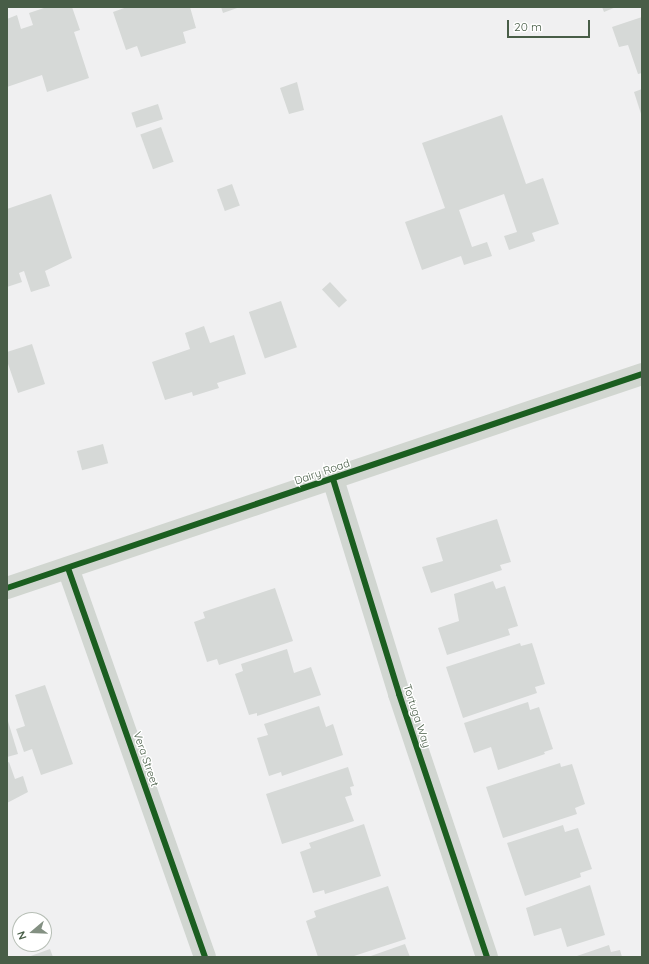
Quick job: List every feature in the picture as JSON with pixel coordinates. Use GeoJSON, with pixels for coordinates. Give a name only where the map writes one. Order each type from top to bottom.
{"type":"FeatureCollection","features":[{"type":"Feature","properties":{"kind":"street","name":"Dairy Road"},"geometry":{"type":"LineString","coordinates":[[7,588],[642,374]]}},
{"type":"Feature","properties":{"kind":"street","name":"Tortuga Way"},"geometry":{"type":"LineString","coordinates":[[333,479],[399,694],[487,957]]}},
{"type":"Feature","properties":{"kind":"street","name":"Vera Street"},"geometry":{"type":"LineString","coordinates":[[68,568],[205,957]]}},
{"type":"Feature","properties":{"kind":"building"},"geometry":{"type":"Polygon","coordinates":[[[47,7],[72,7],[80,30],[74,32],[89,78],[47,92],[42,75],[7,87],[7,19],[17,15],[21,29],[33,25],[29,13],[47,7]]]}},
{"type":"Feature","properties":{"kind":"building"},"geometry":{"type":"Polygon","coordinates":[[[127,7],[190,7],[196,28],[183,32],[186,43],[141,57],[137,46],[126,50],[113,12],[127,7]]]}},
{"type":"Feature","properties":{"kind":"building"},"geometry":{"type":"Polygon","coordinates":[[[221,7],[240,7],[223,13],[221,7]]]}},
{"type":"Feature","properties":{"kind":"building"},"geometry":{"type":"Polygon","coordinates":[[[602,7],[616,7],[604,12],[602,7]]]}},
{"type":"Feature","properties":{"kind":"building"},"geometry":{"type":"Polygon","coordinates":[[[642,17],[642,73],[638,74],[628,45],[619,47],[612,27],[642,17]]]}},
{"type":"Feature","properties":{"kind":"building"},"geometry":{"type":"Polygon","coordinates":[[[297,82],[304,110],[289,114],[280,88],[297,82]]]}},
{"type":"Feature","properties":{"kind":"building"},"geometry":{"type":"Polygon","coordinates":[[[642,89],[642,117],[634,92],[642,89]]]}},
{"type":"Feature","properties":{"kind":"building"},"geometry":{"type":"Polygon","coordinates":[[[158,104],[163,119],[136,128],[131,113],[158,104]]]}},
{"type":"Feature","properties":{"kind":"building"},"geometry":{"type":"Polygon","coordinates":[[[502,115],[526,184],[543,178],[559,224],[532,233],[535,241],[509,250],[504,236],[517,232],[504,194],[459,210],[472,247],[487,242],[492,256],[464,265],[461,256],[422,270],[405,222],[445,208],[422,143],[502,115]]]}},
{"type":"Feature","properties":{"kind":"building"},"geometry":{"type":"Polygon","coordinates":[[[161,127],[174,162],[153,169],[140,135],[161,127]]]}},
{"type":"Feature","properties":{"kind":"building"},"geometry":{"type":"Polygon","coordinates":[[[232,184],[240,206],[225,211],[217,189],[232,184]]]}},
{"type":"Feature","properties":{"kind":"building"},"geometry":{"type":"Polygon","coordinates":[[[51,194],[72,258],[45,271],[50,286],[31,292],[24,271],[19,273],[22,282],[7,287],[7,209],[51,194]]]}},
{"type":"Feature","properties":{"kind":"building"},"geometry":{"type":"Polygon","coordinates":[[[330,282],[347,300],[339,308],[322,290],[330,282]]]}},
{"type":"Feature","properties":{"kind":"building"},"geometry":{"type":"Polygon","coordinates":[[[281,301],[297,347],[265,358],[249,312],[281,301]]]}},
{"type":"Feature","properties":{"kind":"building"},"geometry":{"type":"Polygon","coordinates":[[[204,326],[210,343],[234,335],[246,374],[217,383],[219,388],[193,396],[192,392],[165,400],[152,362],[190,349],[185,333],[204,326]]]}},
{"type":"Feature","properties":{"kind":"building"},"geometry":{"type":"Polygon","coordinates":[[[32,344],[45,384],[18,393],[7,361],[7,352],[32,344]]]}},
{"type":"Feature","properties":{"kind":"building"},"geometry":{"type":"Polygon","coordinates":[[[103,444],[108,463],[82,470],[77,451],[103,444]]]}},
{"type":"Feature","properties":{"kind":"building"},"geometry":{"type":"Polygon","coordinates":[[[497,519],[511,562],[500,565],[502,570],[431,593],[422,567],[443,561],[436,538],[497,519]]]}},
{"type":"Feature","properties":{"kind":"building"},"geometry":{"type":"Polygon","coordinates":[[[493,581],[496,589],[505,586],[518,626],[508,629],[510,635],[447,655],[438,628],[459,621],[454,594],[493,581]]]}},
{"type":"Feature","properties":{"kind":"building"},"geometry":{"type":"Polygon","coordinates":[[[275,588],[293,641],[219,665],[217,659],[207,662],[194,622],[205,618],[203,612],[275,588]]]}},
{"type":"Feature","properties":{"kind":"building"},"geometry":{"type":"Polygon","coordinates":[[[520,643],[521,646],[532,643],[545,684],[535,687],[537,693],[463,718],[446,667],[520,643]]]}},
{"type":"Feature","properties":{"kind":"building"},"geometry":{"type":"Polygon","coordinates":[[[287,649],[294,673],[311,667],[321,695],[257,716],[257,713],[249,715],[235,674],[243,671],[241,664],[287,649]]]}},
{"type":"Feature","properties":{"kind":"building"},"geometry":{"type":"Polygon","coordinates":[[[45,685],[73,764],[41,775],[32,749],[24,752],[16,729],[25,726],[15,695],[45,685]]]}},
{"type":"Feature","properties":{"kind":"building"},"geometry":{"type":"Polygon","coordinates":[[[528,702],[530,710],[539,707],[553,749],[544,752],[545,754],[498,770],[491,747],[474,753],[464,723],[528,702]]]}},
{"type":"Feature","properties":{"kind":"building"},"geometry":{"type":"Polygon","coordinates":[[[319,706],[326,727],[333,724],[343,755],[282,776],[281,772],[269,776],[257,738],[268,735],[264,724],[319,706]]]}},
{"type":"Feature","properties":{"kind":"building"},"geometry":{"type":"Polygon","coordinates":[[[7,718],[18,754],[7,757],[7,718]]]}},
{"type":"Feature","properties":{"kind":"building"},"geometry":{"type":"Polygon","coordinates":[[[9,762],[15,779],[23,776],[28,792],[7,803],[7,763],[9,762]]]}},
{"type":"Feature","properties":{"kind":"building"},"geometry":{"type":"Polygon","coordinates":[[[560,763],[561,767],[572,764],[585,804],[575,808],[577,814],[503,838],[486,787],[560,763]]]}},
{"type":"Feature","properties":{"kind":"building"},"geometry":{"type":"Polygon","coordinates":[[[348,767],[354,786],[350,787],[352,795],[345,797],[354,821],[282,844],[266,794],[348,767]]]}},
{"type":"Feature","properties":{"kind":"building"},"geometry":{"type":"Polygon","coordinates":[[[364,824],[381,876],[325,894],[324,890],[313,893],[300,852],[311,848],[309,843],[364,824]]]}},
{"type":"Feature","properties":{"kind":"building"},"geometry":{"type":"Polygon","coordinates":[[[563,825],[565,832],[578,828],[592,869],[580,873],[581,877],[525,896],[507,843],[563,825]]]}},
{"type":"Feature","properties":{"kind":"building"},"geometry":{"type":"Polygon","coordinates":[[[590,885],[605,935],[567,947],[561,928],[534,936],[526,908],[590,885]]]}},
{"type":"Feature","properties":{"kind":"building"},"geometry":{"type":"Polygon","coordinates":[[[388,886],[406,939],[351,957],[318,957],[306,921],[316,917],[314,911],[388,886]]]}},
{"type":"Feature","properties":{"kind":"building"},"geometry":{"type":"Polygon","coordinates":[[[405,944],[410,957],[368,957],[405,944]]]}},
{"type":"Feature","properties":{"kind":"building"},"geometry":{"type":"Polygon","coordinates":[[[609,945],[611,952],[620,950],[622,957],[574,957],[609,945]]]}},
{"type":"Feature","properties":{"kind":"building"},"geometry":{"type":"Polygon","coordinates":[[[42,952],[51,952],[53,957],[28,957],[42,952]]]}},
{"type":"Feature","properties":{"kind":"cycle path"},"geometry":{"type":"LineString","coordinates":[[7,588],[642,374]]}},
{"type":"Feature","properties":{"kind":"cycle path"},"geometry":{"type":"LineString","coordinates":[[333,479],[399,694],[487,957]]}},
{"type":"Feature","properties":{"kind":"cycle path"},"geometry":{"type":"LineString","coordinates":[[68,568],[205,957]]}}]}
